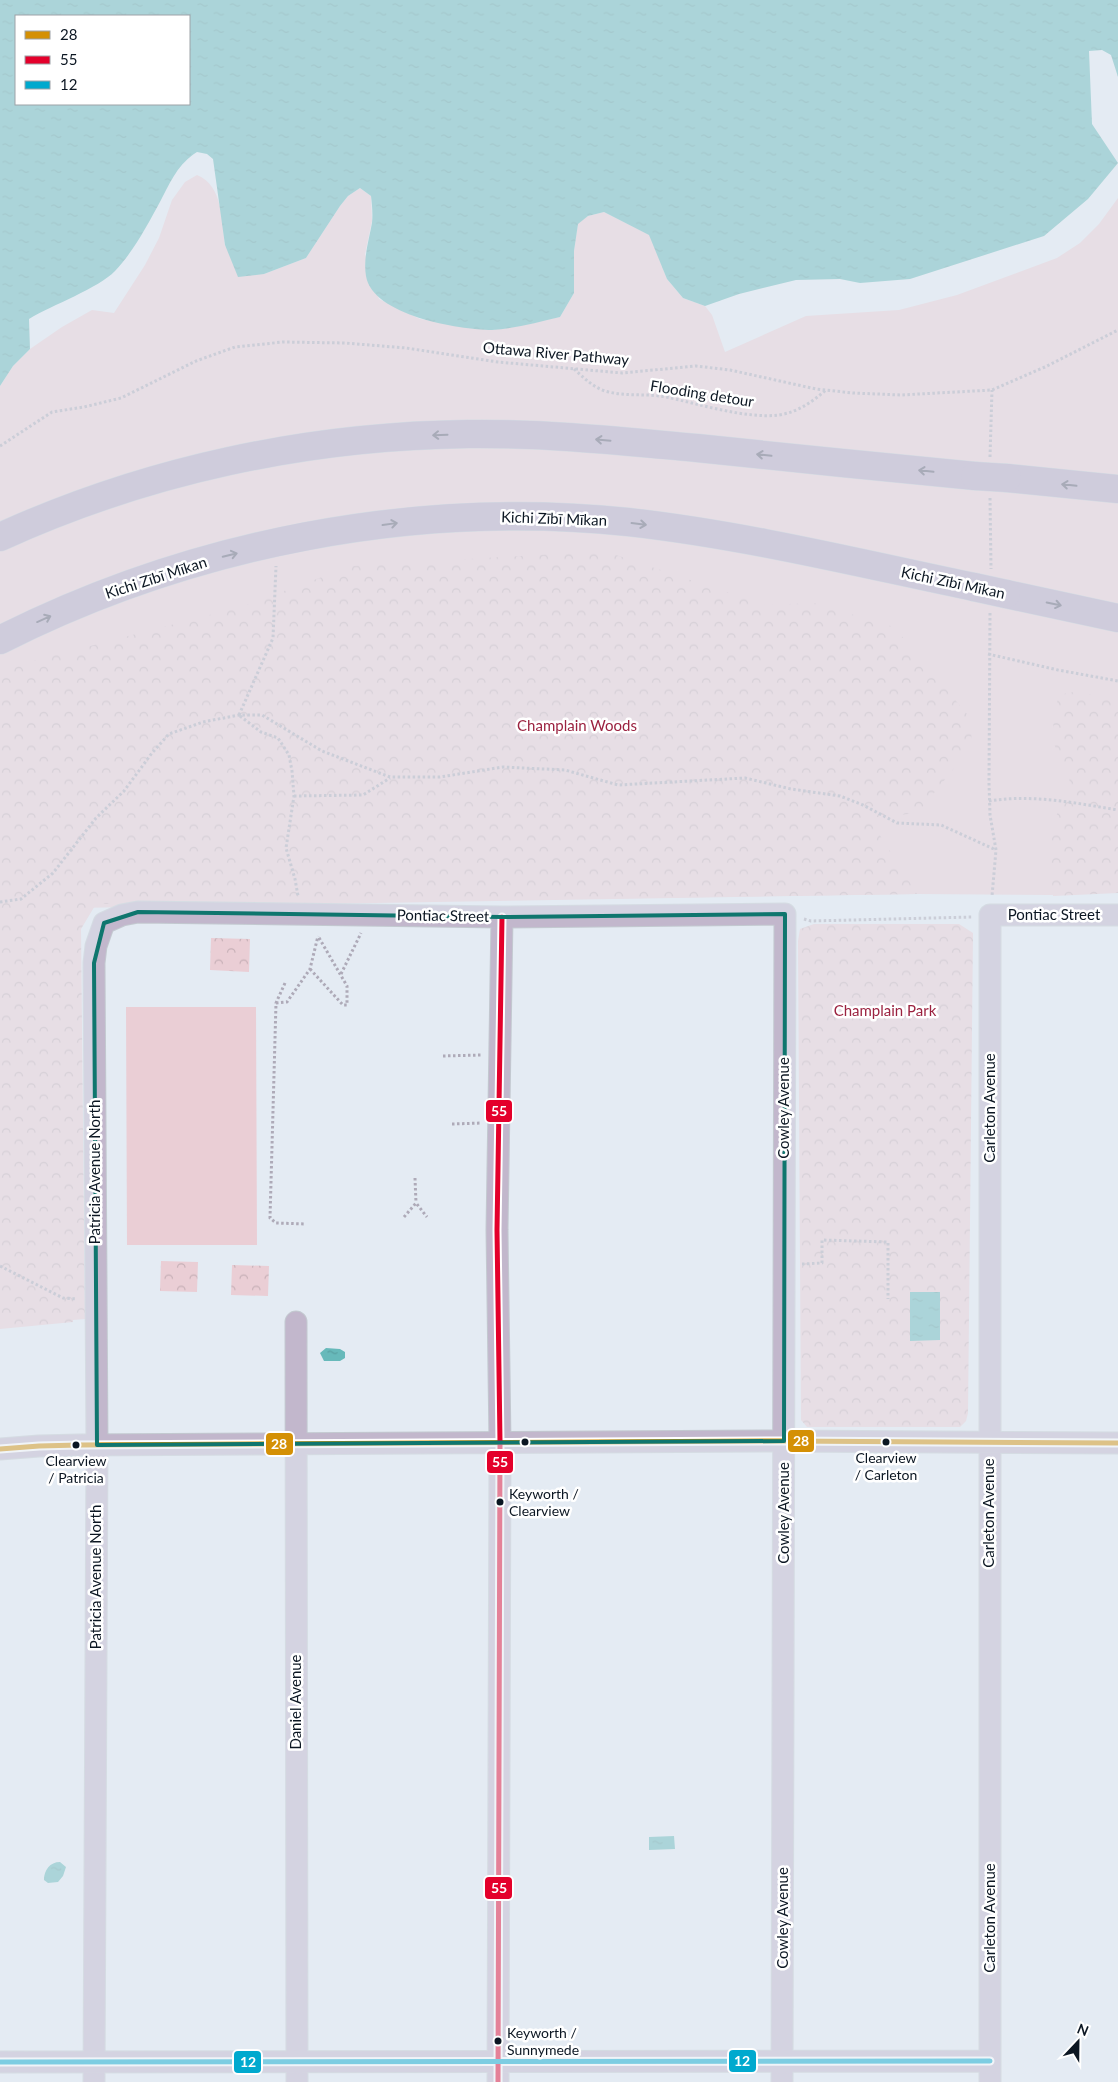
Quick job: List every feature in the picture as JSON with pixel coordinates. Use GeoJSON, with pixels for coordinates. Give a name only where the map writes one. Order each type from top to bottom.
{"type":"FeatureCollection","features":[{"type":"Feature","properties":{"kind":"highway"},"geometry":{"type":"LineString","coordinates":[[0,537],[91,500],[200,468],[304,446],[343,441],[423,436],[506,434],[577,438],[990,476],[1118,490]]}},
{"type":"Feature","properties":{"kind":"highway","name":"Kichi Zībī Mīkan"},"geometry":{"type":"LineString","coordinates":[[0,640],[41,620],[147,578],[192,564],[277,543],[332,532],[450,518],[535,516],[671,528],[730,537],[1118,618]]}},
{"type":"Feature","properties":{"kind":"street","name":"Pontiac Street"},"geometry":{"type":"LineString","coordinates":[[104,923],[122,915],[138,912],[502,917],[785,914]]}},
{"type":"Feature","properties":{"kind":"street","name":"Cowley Avenue"},"geometry":{"type":"LineString","coordinates":[[782,2082],[785,914]]}},
{"type":"Feature","properties":{"kind":"street","name":"Pontiac Street"},"geometry":{"type":"LineString","coordinates":[[990,915],[1118,915]]}},
{"type":"Feature","properties":{"kind":"street","name":"Carleton Avenue"},"geometry":{"type":"LineString","coordinates":[[990,915],[990,2082]]}},
{"type":"Feature","properties":{"kind":"street"},"geometry":{"type":"LineString","coordinates":[[498,2072],[500,1442],[498,1238],[502,917]]}},
{"type":"Feature","properties":{"kind":"street","name":"Patricia Avenue North"},"geometry":{"type":"LineString","coordinates":[[94,2072],[97,1445],[94,963],[96,946],[104,923]]}},
{"type":"Feature","properties":{"kind":"street","name":"Daniel Avenue"},"geometry":{"type":"LineString","coordinates":[[296,1322],[297,2072]]}},
{"type":"Feature","properties":{"kind":"street"},"geometry":{"type":"LineString","coordinates":[[0,1449],[97,1445],[500,1442],[1118,1443]]}},
{"type":"Feature","properties":{"kind":"street"},"geometry":{"type":"LineString","coordinates":[[0,2062],[94,2072],[498,2072],[782,2061],[990,2061]]}},
{"type":"Feature","properties":{"kind":"path","name":"Ottawa River Pathway"},"geometry":{"type":"LineString","coordinates":[[0,446],[42,416],[52,412],[121,398],[196,361],[235,347],[283,342],[345,343],[406,348],[498,362],[622,373],[688,366],[712,367],[827,390],[900,395],[992,390],[1045,367],[1118,330]]}},
{"type":"Feature","properties":{"kind":"path","name":"Flooding detour"},"geometry":{"type":"LineString","coordinates":[[574,368],[589,382],[603,391],[622,395],[664,397],[701,406],[767,416],[796,411],[813,402],[827,390]]}},
{"type":"Feature","properties":{"kind":"path"},"geometry":{"type":"LineString","coordinates":[[785,914],[811,921],[959,918],[990,915],[996,850],[989,801],[988,654],[992,390]]}},
{"type":"Feature","properties":{"kind":"path"},"geometry":{"type":"LineString","coordinates":[[239,715],[273,638],[277,543]]}},
{"type":"Feature","properties":{"kind":"path"},"geometry":{"type":"LineString","coordinates":[[988,654],[1118,681]]}},
{"type":"Feature","properties":{"kind":"path"},"geometry":{"type":"LineString","coordinates":[[239,715],[261,732],[278,738],[289,755],[294,796],[286,848],[295,879],[301,914]]}},
{"type":"Feature","properties":{"kind":"path"},"geometry":{"type":"LineString","coordinates":[[0,902],[21,898],[53,873],[96,818],[124,790],[169,734],[203,722],[239,715],[262,715],[322,751],[390,778],[440,777],[502,767],[565,770],[618,785],[745,778],[791,789],[840,796],[897,822],[941,825],[996,850]]}},
{"type":"Feature","properties":{"kind":"path"},"geometry":{"type":"LineString","coordinates":[[294,796],[362,795],[390,778]]}},
{"type":"Feature","properties":{"kind":"path"},"geometry":{"type":"LineString","coordinates":[[989,801],[1012,797],[1045,798],[1118,810]]}},
{"type":"Feature","properties":{"kind":"path"},"geometry":{"type":"LineString","coordinates":[[341,975],[361,933],[362,915]]}},
{"type":"Feature","properties":{"kind":"path"},"geometry":{"type":"LineString","coordinates":[[310,969],[343,1005],[347,1005],[347,986],[314,932]]}},
{"type":"Feature","properties":{"kind":"path"},"geometry":{"type":"LineString","coordinates":[[276,1002],[287,1002],[310,969],[318,936]]}},
{"type":"Feature","properties":{"kind":"path"},"geometry":{"type":"LineString","coordinates":[[285,983],[276,1002],[270,1218],[276,1223],[306,1224]]}},
{"type":"Feature","properties":{"kind":"path"},"geometry":{"type":"LineString","coordinates":[[443,1056],[500,1055]]}},
{"type":"Feature","properties":{"kind":"path"},"geometry":{"type":"LineString","coordinates":[[452,1124],[484,1122]]}},
{"type":"Feature","properties":{"kind":"path"},"geometry":{"type":"LineString","coordinates":[[416,1178],[416,1203],[427,1217]]}},
{"type":"Feature","properties":{"kind":"path"},"geometry":{"type":"LineString","coordinates":[[404,1217],[416,1203]]}},
{"type":"Feature","properties":{"kind":"path"},"geometry":{"type":"LineString","coordinates":[[784,1264],[822,1263],[822,1240],[888,1242],[888,1299]]}},
{"type":"Feature","properties":{"kind":"path"},"geometry":{"type":"LineString","coordinates":[[0,1266],[63,1298],[95,1302]]}},
{"type":"Feature","properties":{"kind":"highlighted area"},"geometry":{"type":"Polygon","coordinates":[[[138,912],[502,917],[785,914],[784,1441],[97,1445],[94,963],[104,923],[138,912]]]}},
{"type":"Feature","properties":{"kind":"green space"},"geometry":{"type":"Polygon","coordinates":[[[197,175],[206,180],[212,187],[220,205],[225,246],[264,274],[306,258],[340,206],[348,196],[360,188],[371,196],[372,221],[365,254],[379,299],[420,319],[492,330],[560,317],[574,293],[574,251],[578,223],[588,216],[604,212],[650,235],[667,279],[683,298],[705,306],[712,315],[725,352],[806,316],[899,310],[957,295],[1057,258],[1080,243],[1099,224],[1118,198],[1118,892],[1051,895],[917,894],[73,908],[0,907],[0,386],[13,366],[30,349],[62,327],[92,310],[114,313],[145,265],[159,238],[172,200],[185,182],[197,175]]]}},
{"type":"Feature","properties":{"kind":"green space","name":"Champlain Woods"},"geometry":{"type":"Polygon","coordinates":[[[604,551],[765,605],[814,603],[894,627],[972,720],[971,747],[918,813],[869,818],[917,894],[96,904],[81,929],[85,1319],[73,1320],[73,1322],[0,1329],[0,679],[17,665],[240,607],[352,566],[604,551]]]}},
{"type":"Feature","properties":{"kind":"green space"},"geometry":{"type":"Polygon","coordinates":[[[1069,692],[1118,697],[1118,893],[1053,896],[1051,852],[1053,830],[1060,807],[1072,794],[1069,778],[1060,763],[1054,743],[1053,715],[1059,696],[1069,692]]]}},
{"type":"Feature","properties":{"kind":"green space","name":"Champlain Park"},"geometry":{"type":"Polygon","coordinates":[[[814,924],[959,924],[973,933],[968,1413],[966,1421],[960,1427],[807,1427],[801,1420],[798,941],[800,929],[814,924]]]}},
{"type":"Feature","properties":{"kind":"green space"},"geometry":{"type":"Polygon","coordinates":[[[211,938],[250,939],[249,972],[210,970],[211,938]]]}},
{"type":"Feature","properties":{"kind":"green space"},"geometry":{"type":"Polygon","coordinates":[[[126,1007],[256,1007],[257,1245],[127,1245],[126,1007]]]}},
{"type":"Feature","properties":{"kind":"green space"},"geometry":{"type":"Polygon","coordinates":[[[161,1261],[198,1262],[197,1292],[160,1291],[161,1261]]]}},
{"type":"Feature","properties":{"kind":"green space"},"geometry":{"type":"Polygon","coordinates":[[[232,1265],[269,1266],[268,1296],[231,1295],[232,1265]]]}},
{"type":"Feature","properties":{"kind":"water"},"geometry":{"type":"Polygon","coordinates":[[[0,0],[1118,0],[1118,77],[1111,55],[1102,50],[1089,51],[1092,124],[1118,163],[1088,199],[1044,236],[910,279],[860,283],[840,279],[796,280],[739,294],[705,306],[683,298],[667,279],[649,235],[604,212],[588,216],[578,224],[574,251],[574,293],[560,317],[509,328],[477,329],[419,318],[384,301],[372,290],[365,269],[372,223],[371,196],[360,188],[348,196],[340,206],[306,258],[264,274],[238,277],[225,245],[213,159],[207,154],[197,152],[176,173],[140,237],[115,271],[98,284],[29,319],[30,349],[13,366],[0,386],[0,0]]]}},
{"type":"Feature","properties":{"kind":"water"},"geometry":{"type":"Polygon","coordinates":[[[910,1292],[940,1292],[940,1340],[910,1341],[910,1292]]]}},
{"type":"Feature","properties":{"kind":"water"},"geometry":{"type":"Polygon","coordinates":[[[326,1348],[340,1349],[345,1352],[345,1358],[340,1361],[324,1361],[320,1353],[326,1348]]]}},
{"type":"Feature","properties":{"kind":"water"},"geometry":{"type":"Polygon","coordinates":[[[674,1836],[675,1849],[649,1850],[649,1837],[674,1836]]]}},
{"type":"Feature","properties":{"kind":"water"},"geometry":{"type":"Polygon","coordinates":[[[60,1862],[66,1867],[63,1876],[58,1882],[48,1883],[44,1880],[46,1870],[53,1863],[60,1862]]]}},
{"type":"Feature","properties":{"kind":"transit line","name":"55"},"geometry":{"type":"LineString","coordinates":[[498,2082],[500,1442],[497,1230],[502,917]]}},
{"type":"Feature","properties":{"kind":"transit line","name":"28"},"geometry":{"type":"LineString","coordinates":[[0,1449],[79,1445],[784,1441],[1118,1443]]}},
{"type":"Feature","properties":{"kind":"transit line","name":"12"},"geometry":{"type":"LineString","coordinates":[[0,2062],[990,2061]]}},
{"type":"Feature","properties":{"kind":"place","name":"Clearview / Carleton"},"geometry":{"type":"Point","coordinates":[886,1442]}},
{"type":"Feature","properties":{"kind":"place","name":"Clearview / Patricia"},"geometry":{"type":"Point","coordinates":[76,1445]}},
{"type":"Feature","properties":{"kind":"place","name":"Keyworth / Clearview"},"geometry":{"type":"Point","coordinates":[500,1502]}},
{"type":"Feature","properties":{"kind":"place","name":"Keyworth / Sunnymede"},"geometry":{"type":"Point","coordinates":[498,2041]}}]}
